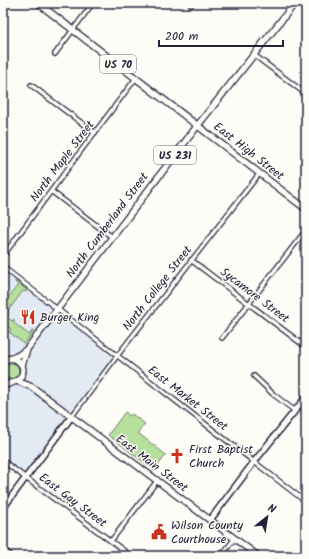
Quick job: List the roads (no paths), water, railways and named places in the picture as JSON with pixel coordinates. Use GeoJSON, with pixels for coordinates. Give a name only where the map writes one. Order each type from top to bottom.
{"type":"FeatureCollection","features":[{"type":"Feature","properties":{"kind":"main road","name":"US 70"},"geometry":{"type":"LineString","coordinates":[[38,3],[198,125]]}},
{"type":"Feature","properties":{"kind":"main road","name":"North Cumberland Street"},"geometry":{"type":"LineString","coordinates":[[12,358],[27,349],[198,125],[296,3]]}},
{"type":"Feature","properties":{"kind":"main road","name":"East High Street"},"geometry":{"type":"LineString","coordinates":[[198,125],[259,174],[306,209]]}},
{"type":"Feature","properties":{"kind":"main road","name":"North Cumberland Street"},"geometry":{"type":"LineString","coordinates":[[22,368],[27,349]]}},
{"type":"Feature","properties":{"kind":"main road","name":"US 231"},"geometry":{"type":"LineString","coordinates":[[3,360],[12,358]]}},
{"type":"Feature","properties":{"kind":"main road"},"geometry":{"type":"LineString","coordinates":[[12,358],[18,360],[22,368]]}},
{"type":"Feature","properties":{"kind":"main road","name":"US 231"},"geometry":{"type":"LineString","coordinates":[[14,382],[22,376],[22,368]]}},
{"type":"Feature","properties":{"kind":"main road","name":"East Main Street"},"geometry":{"type":"LineString","coordinates":[[22,368],[24,375],[32,387]]}},
{"type":"Feature","properties":{"kind":"main road","name":"East Main Street"},"geometry":{"type":"LineString","coordinates":[[3,380],[22,383],[32,387],[258,556]]}},
{"type":"Feature","properties":{"kind":"main road"},"geometry":{"type":"LineString","coordinates":[[3,386],[14,382]]}},
{"type":"Feature","properties":{"kind":"street"},"geometry":{"type":"LineString","coordinates":[[55,54],[93,3]]}},
{"type":"Feature","properties":{"kind":"street"},"geometry":{"type":"LineString","coordinates":[[188,3],[191,5],[192,3]]}},
{"type":"Feature","properties":{"kind":"street"},"geometry":{"type":"LineString","coordinates":[[296,3],[306,10]]}},
{"type":"Feature","properties":{"kind":"street"},"geometry":{"type":"LineString","coordinates":[[254,55],[306,94]]}},
{"type":"Feature","properties":{"kind":"street","name":"North Maple Street"},"geometry":{"type":"LineString","coordinates":[[3,256],[136,78]]}},
{"type":"Feature","properties":{"kind":"street"},"geometry":{"type":"LineString","coordinates":[[31,85],[95,133]]}},
{"type":"Feature","properties":{"kind":"street","name":"North College Street"},"geometry":{"type":"LineString","coordinates":[[72,416],[191,260],[259,174]]}},
{"type":"Feature","properties":{"kind":"street"},"geometry":{"type":"LineString","coordinates":[[51,191],[112,237]]}},
{"type":"Feature","properties":{"kind":"street"},"geometry":{"type":"LineString","coordinates":[[222,338],[306,230]]}},
{"type":"Feature","properties":{"kind":"street","name":"Sycamore Street"},"geometry":{"type":"LineString","coordinates":[[191,260],[306,347]]}},
{"type":"Feature","properties":{"kind":"street","name":"East Market Street"},"geometry":{"type":"LineString","coordinates":[[3,267],[306,502]]}},
{"type":"Feature","properties":{"kind":"street"},"geometry":{"type":"LineString","coordinates":[[254,376],[273,394],[295,411]]}},
{"type":"Feature","properties":{"kind":"street"},"geometry":{"type":"LineString","coordinates":[[210,520],[306,397]]}},
{"type":"Feature","properties":{"kind":"street"},"geometry":{"type":"LineString","coordinates":[[3,508],[72,416]]}},
{"type":"Feature","properties":{"kind":"street","name":"East Gay Street"},"geometry":{"type":"LineString","coordinates":[[3,461],[131,556]]}},
{"type":"Feature","properties":{"kind":"street"},"geometry":{"type":"LineString","coordinates":[[111,541],[157,481]]}},
{"type":"Feature","properties":{"kind":"street"},"geometry":{"type":"LineString","coordinates":[[221,556],[235,538]]}},
{"type":"Feature","properties":{"kind":"street"},"geometry":{"type":"LineString","coordinates":[[3,550],[12,556]]}},
{"type":"Feature","properties":{"kind":"place","name":"Burger King"},"geometry":{"type":"Point","coordinates":[28,317]}},
{"type":"Feature","properties":{"kind":"place","name":"First Baptist Church"},"geometry":{"type":"Point","coordinates":[177,456]}},
{"type":"Feature","properties":{"kind":"place","name":"Wilson County Courthouse"},"geometry":{"type":"Point","coordinates":[159,532]}}]}
